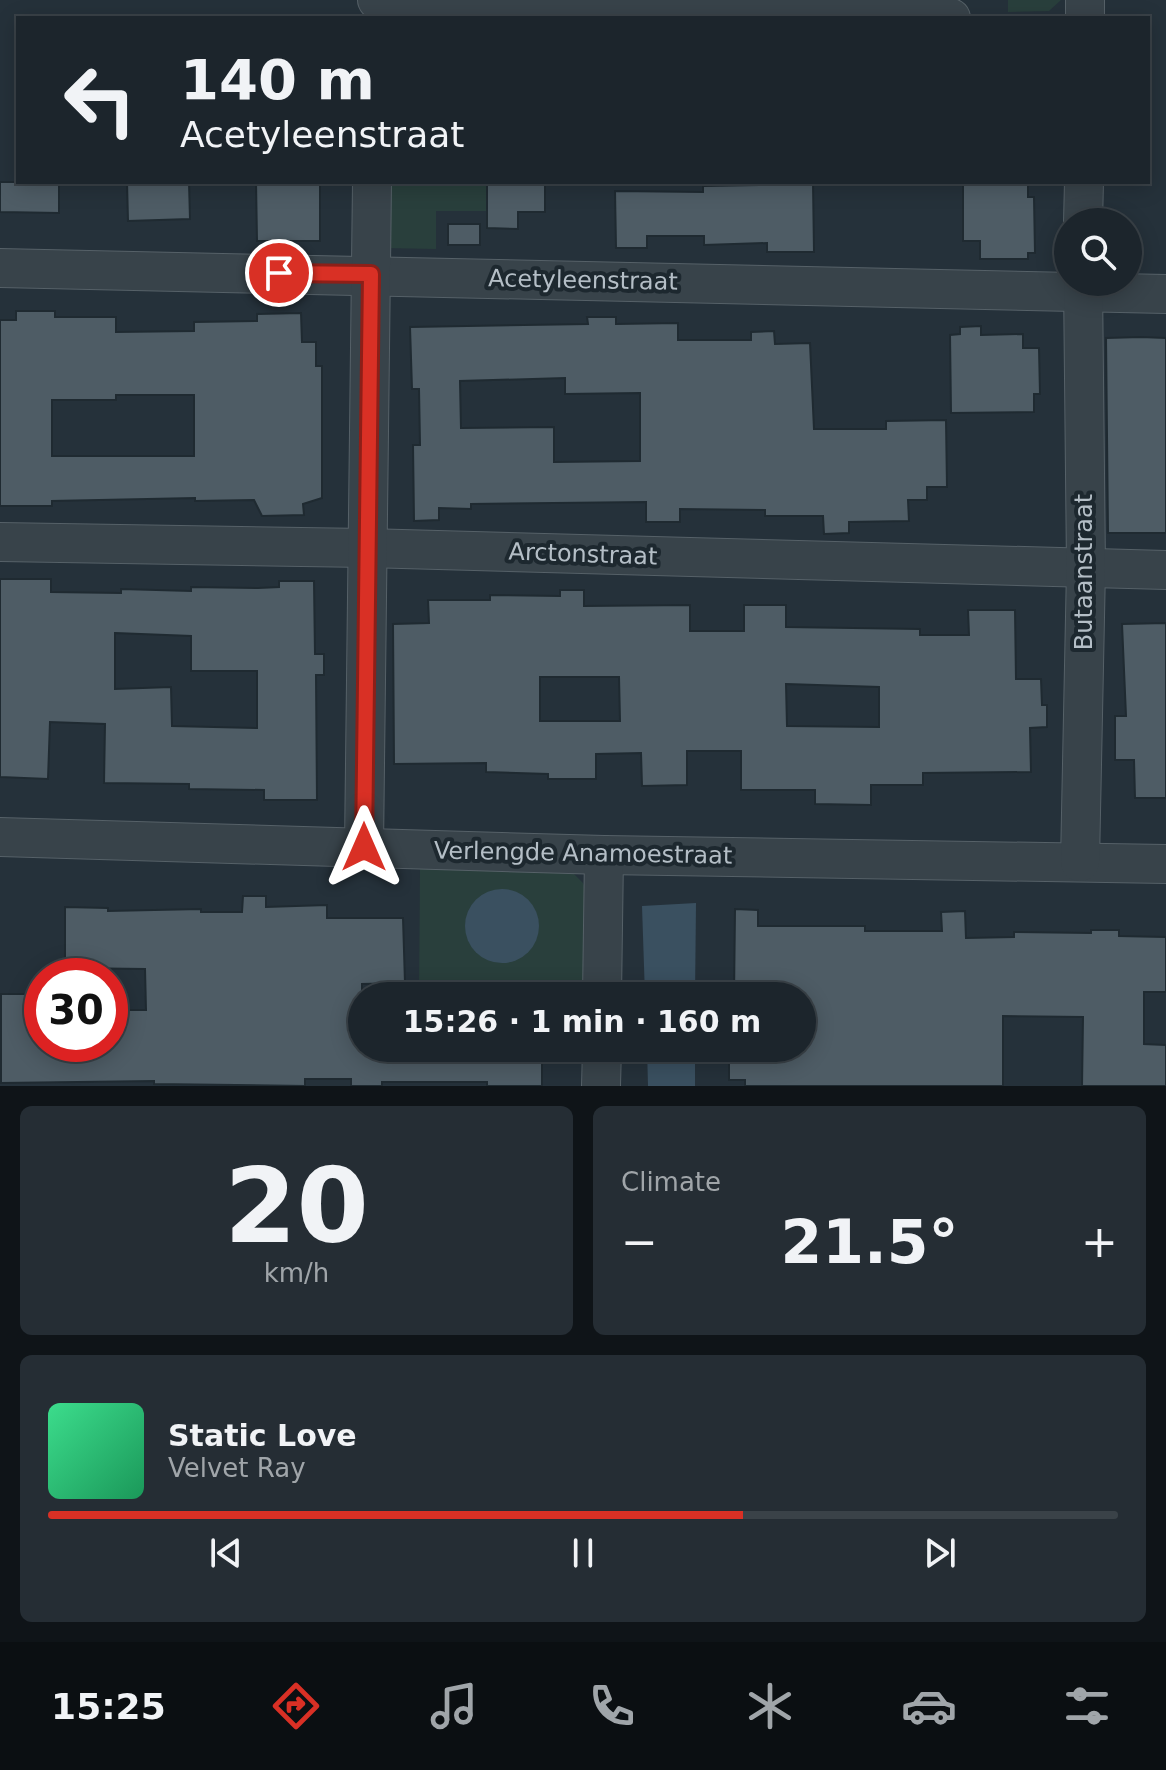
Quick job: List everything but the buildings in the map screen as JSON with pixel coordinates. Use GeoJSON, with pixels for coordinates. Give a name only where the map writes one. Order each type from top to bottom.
{"type":"FeatureCollection","features":[{"type":"Feature","properties":{"kind":"street"},"geometry":{"type":"LineString","coordinates":[[375,0],[887,16]]}},
{"type":"Feature","properties":{"kind":"street"},"geometry":{"type":"LineString","coordinates":[[364,847],[372,184]]}},
{"type":"Feature","properties":{"kind":"street"},"geometry":{"type":"LineString","coordinates":[[1083,208],[1084,184]]}},
{"type":"Feature","properties":{"kind":"street","name":"Acetyleenstraat"},"geometry":{"type":"LineString","coordinates":[[0,268],[1054,286]]}},
{"type":"Feature","properties":{"kind":"street","name":"Acetyleenstraat"},"geometry":{"type":"LineString","coordinates":[[1142,292],[1166,294]]}},
{"type":"Feature","properties":{"kind":"street","name":"Butaanstraat"},"geometry":{"type":"LineString","coordinates":[[1080,862],[1086,568],[1083,296]]}},
{"type":"Feature","properties":{"kind":"street","name":"Arctonstraat"},"geometry":{"type":"LineString","coordinates":[[0,542],[366,548],[1166,570]]}},
{"type":"Feature","properties":{"kind":"street","name":"Verlengde Anamoestraat"},"geometry":{"type":"LineString","coordinates":[[0,837],[604,855],[1166,864]]}},
{"type":"Feature","properties":{"kind":"street"},"geometry":{"type":"LineString","coordinates":[[602,982],[604,855]]}},
{"type":"Feature","properties":{"kind":"street"},"geometry":{"type":"LineString","coordinates":[[601,1086],[602,1062]]}},
{"type":"Feature","properties":{"kind":"green space"},"geometry":{"type":"Polygon","coordinates":[[[1008,0],[1061,0],[1049,11],[1008,12],[1008,0]]]}},
{"type":"Feature","properties":{"kind":"green space"},"geometry":{"type":"Polygon","coordinates":[[[384,184],[491,184],[490,211],[436,211],[436,249],[383,248],[384,184]]]}},
{"type":"Feature","properties":{"kind":"green space"},"geometry":{"type":"Polygon","coordinates":[[[420,866],[573,873],[583,883],[589,896],[590,982],[419,982],[420,866]]]}},
{"type":"Feature","properties":{"kind":"water"},"geometry":{"type":"Polygon","coordinates":[[[502,889],[516,892],[528,900],[536,912],[539,926],[536,940],[528,952],[516,960],[502,963],[488,960],[476,952],[468,940],[465,926],[468,912],[476,900],[488,892],[502,889]]]}},
{"type":"Feature","properties":{"kind":"water"},"geometry":{"type":"Polygon","coordinates":[[[696,903],[695,982],[645,982],[642,906],[696,903]]]}},
{"type":"Feature","properties":{"kind":"water"},"geometry":{"type":"Polygon","coordinates":[[[647,1062],[695,1062],[695,1086],[648,1086],[647,1062]]]}},
{"type":"Feature","properties":{"kind":"route"},"geometry":{"type":"LineString","coordinates":[[279,273],[371,274],[364,847]]}}]}
